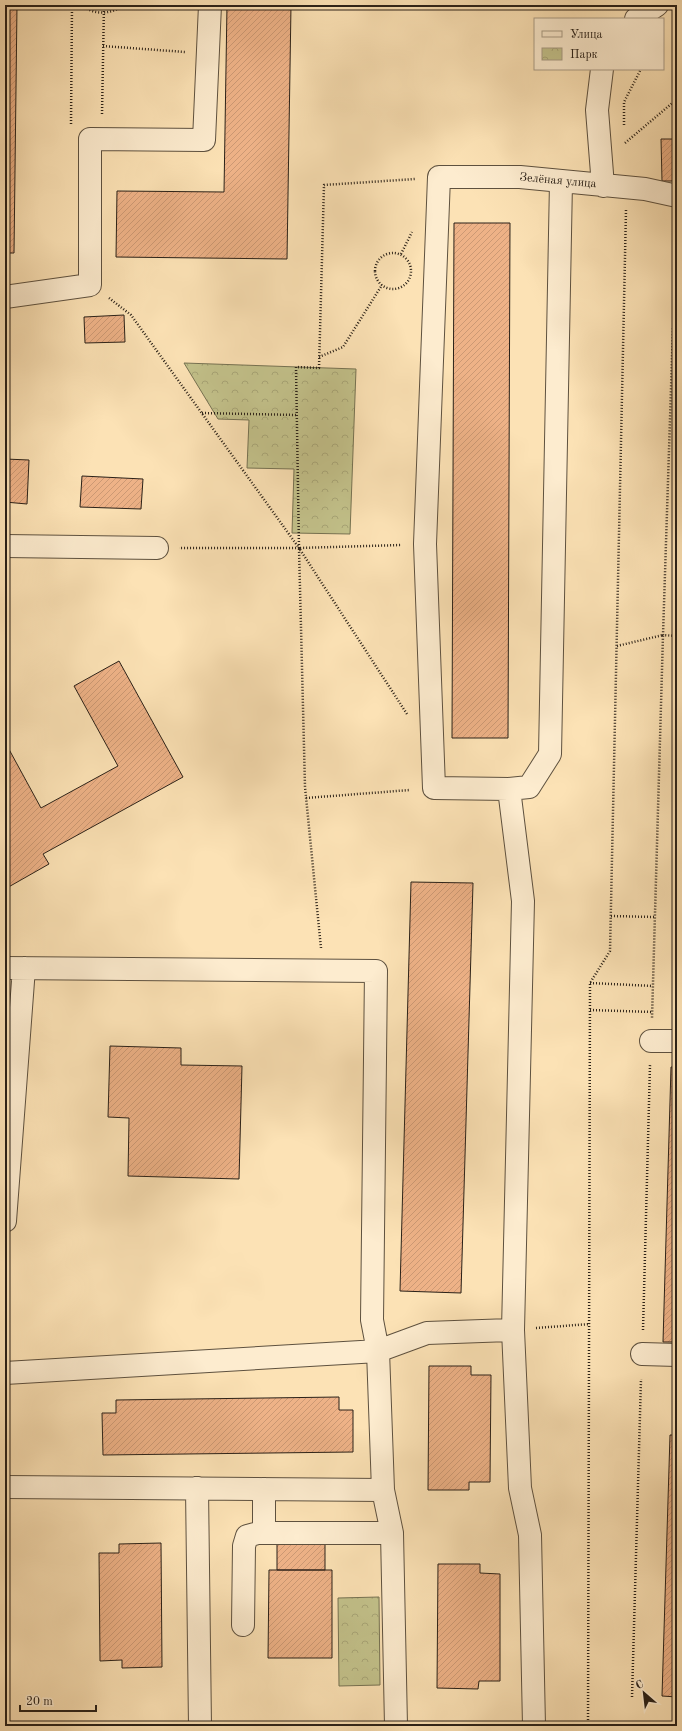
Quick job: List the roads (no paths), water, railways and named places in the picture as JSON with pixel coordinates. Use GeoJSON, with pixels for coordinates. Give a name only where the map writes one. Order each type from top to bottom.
{"type":"FeatureCollection","features":[{"type":"Feature","properties":{"kind":"street"},"geometry":{"type":"LineString","coordinates":[[5,297],[90,285],[90,139],[204,140],[210,5]]}},
{"type":"Feature","properties":{"kind":"street"},"geometry":{"type":"LineString","coordinates":[[638,18],[657,5]]}},
{"type":"Feature","properties":{"kind":"street"},"geometry":{"type":"LineString","coordinates":[[602,70],[597,110],[603,186]]}},
{"type":"Feature","properties":{"kind":"street","name":"Зелёная улица"},"geometry":{"type":"LineString","coordinates":[[509,788],[434,788],[425,544],[439,178],[520,177],[645,189],[677,196]]}},
{"type":"Feature","properties":{"kind":"street"},"geometry":{"type":"LineString","coordinates":[[534,1726],[530,1536],[520,1488],[513,1330],[522,902],[509,788],[530,787],[550,754],[560,182]]}},
{"type":"Feature","properties":{"kind":"street"},"geometry":{"type":"LineString","coordinates":[[5,546],[157,548]]}},
{"type":"Feature","properties":{"kind":"street"},"geometry":{"type":"LineString","coordinates":[[5,1221],[14,968],[376,972],[372,1320],[378,1351],[383,1490],[392,1533],[396,1726]]}},
{"type":"Feature","properties":{"kind":"street"},"geometry":{"type":"LineString","coordinates":[[651,1041],[677,1041]]}},
{"type":"Feature","properties":{"kind":"street"},"geometry":{"type":"LineString","coordinates":[[5,1373],[378,1351],[427,1333],[513,1330]]}},
{"type":"Feature","properties":{"kind":"street"},"geometry":{"type":"LineString","coordinates":[[642,1354],[677,1355]]}},
{"type":"Feature","properties":{"kind":"street"},"geometry":{"type":"LineString","coordinates":[[5,1487],[383,1490]]}},
{"type":"Feature","properties":{"kind":"street"},"geometry":{"type":"LineString","coordinates":[[197,1488],[200,1726]]}},
{"type":"Feature","properties":{"kind":"street"},"geometry":{"type":"LineString","coordinates":[[264,1489],[264,1533]]}},
{"type":"Feature","properties":{"kind":"street"},"geometry":{"type":"LineString","coordinates":[[243,1625],[244,1546],[247,1536],[258,1533],[392,1533]]}}]}
